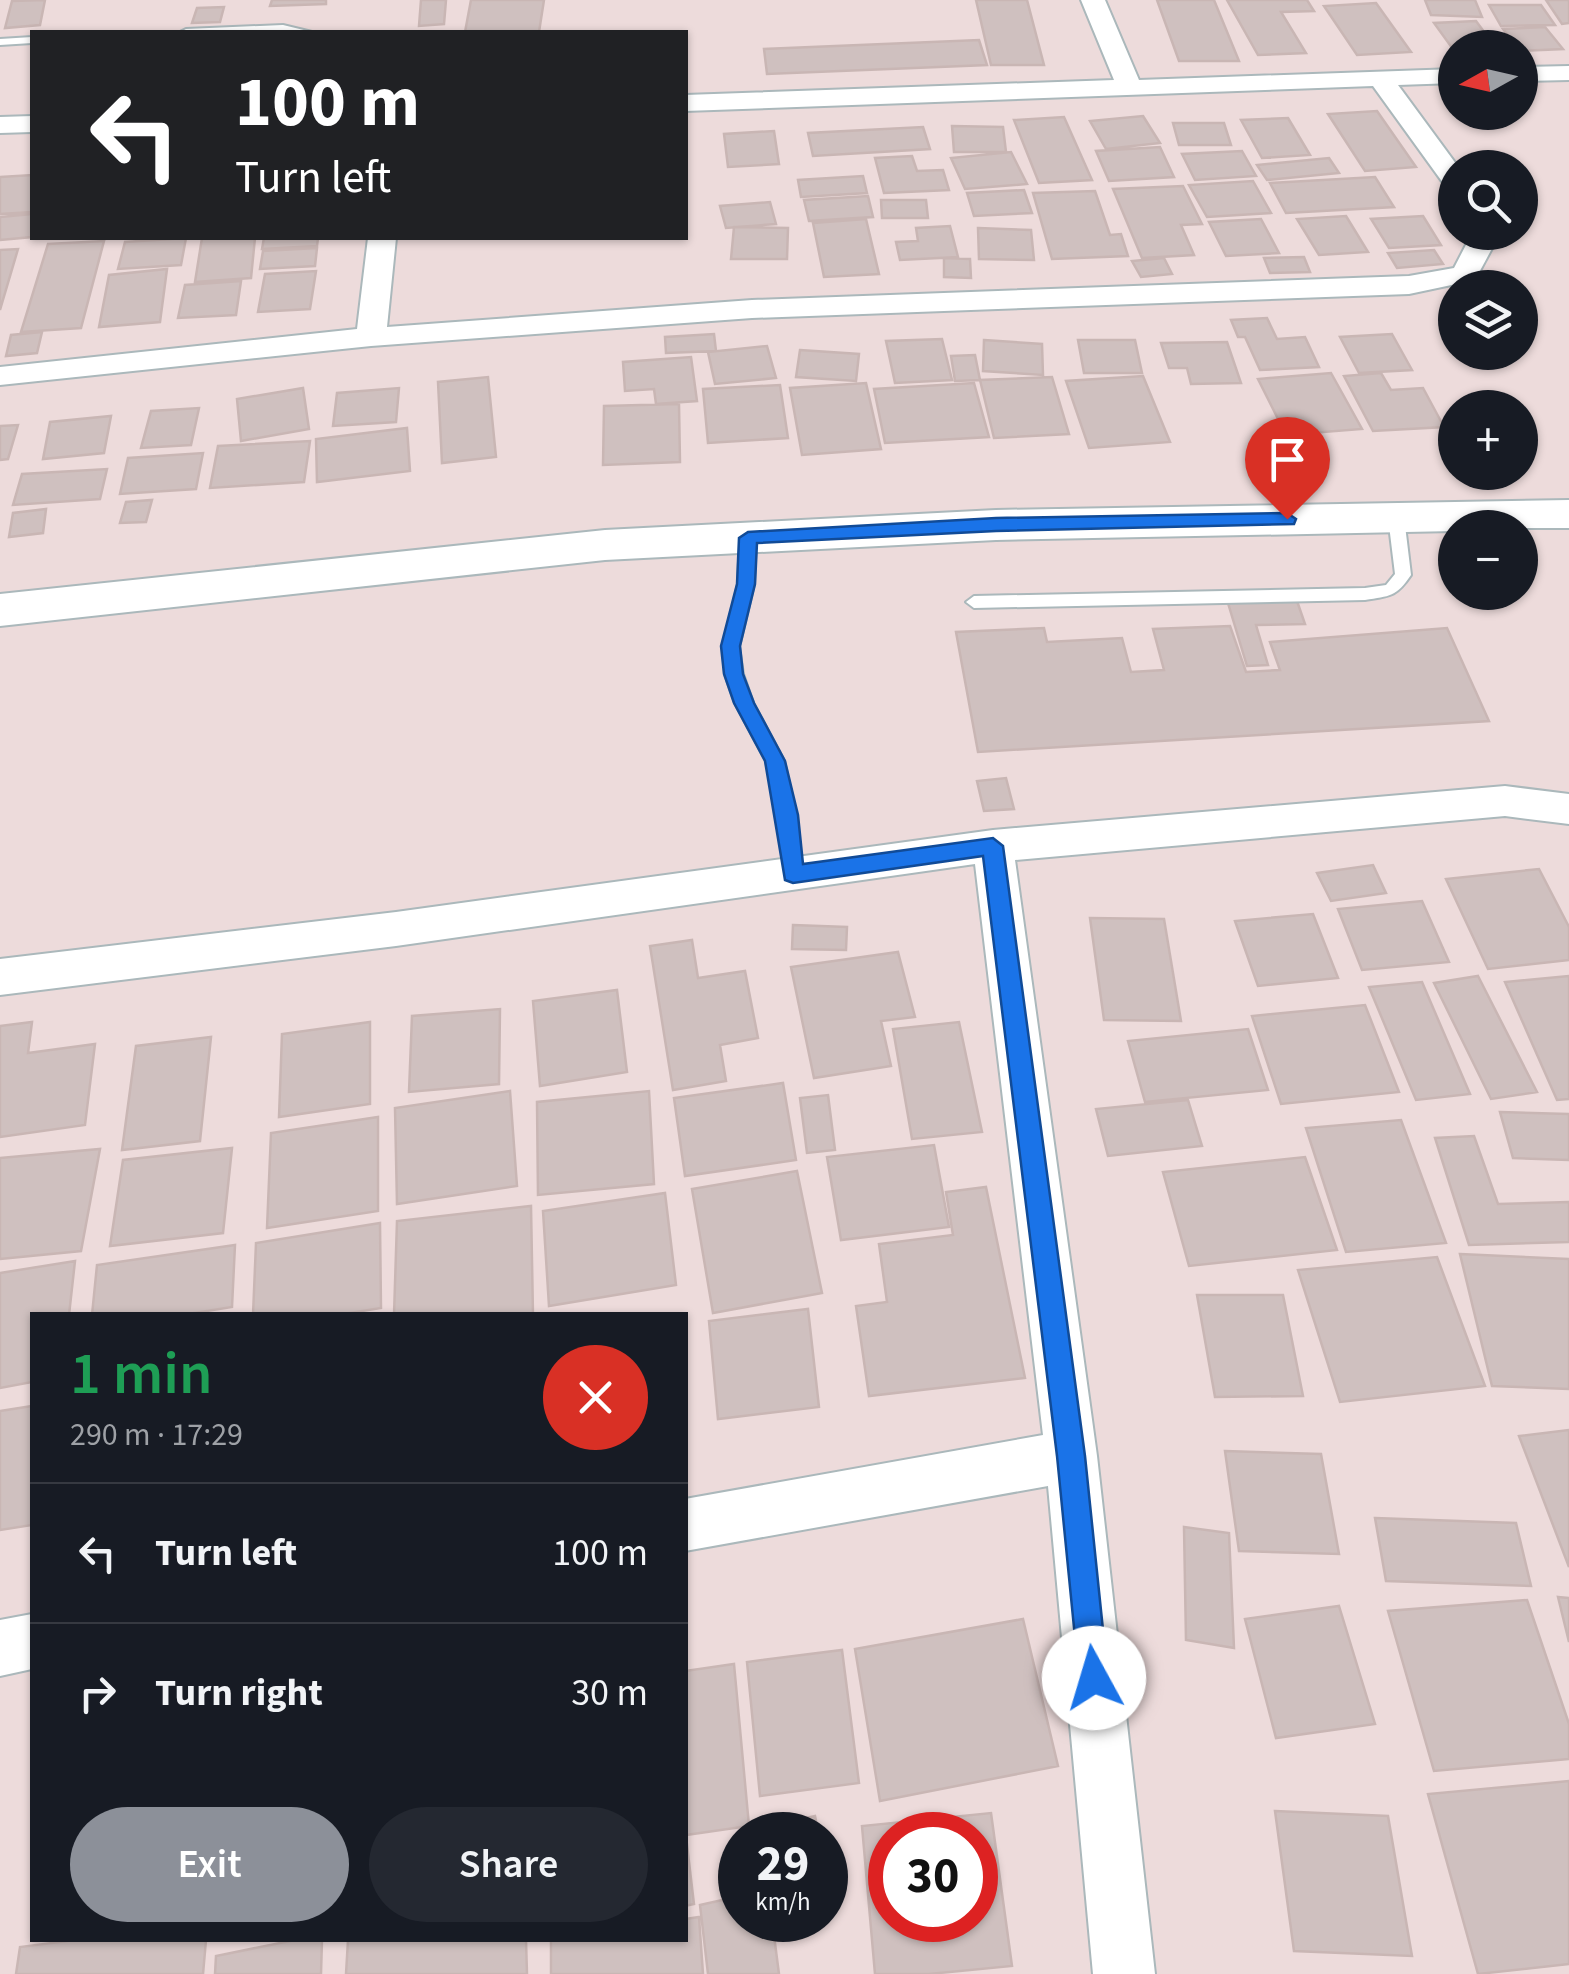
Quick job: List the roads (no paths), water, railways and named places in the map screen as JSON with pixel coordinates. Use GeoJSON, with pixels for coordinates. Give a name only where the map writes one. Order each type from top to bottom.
{"type":"FeatureCollection","features":[{"type":"Feature","properties":{"kind":"main road"},"geometry":{"type":"LineString","coordinates":[[0,610],[605,545],[996,524],[1569,514]]}},
{"type":"Feature","properties":{"kind":"street"},"geometry":{"type":"LineString","coordinates":[[1093,0],[1130,88]]}},
{"type":"Feature","properties":{"kind":"street"},"geometry":{"type":"LineString","coordinates":[[1538,73],[1569,72]]}},
{"type":"Feature","properties":{"kind":"street"},"geometry":{"type":"LineString","coordinates":[[688,103],[1438,76]]}},
{"type":"Feature","properties":{"kind":"street"},"geometry":{"type":"LineString","coordinates":[[1380,78],[1438,158]]}},
{"type":"Feature","properties":{"kind":"street"},"geometry":{"type":"LineString","coordinates":[[0,125],[30,124]]}},
{"type":"Feature","properties":{"kind":"street"},"geometry":{"type":"LineString","coordinates":[[370,336],[382,240]]}},
{"type":"Feature","properties":{"kind":"street"},"geometry":{"type":"LineString","coordinates":[[0,376],[370,336],[752,309],[1410,285],[1465,274],[1477,250]]}},
{"type":"Feature","properties":{"kind":"street"},"geometry":{"type":"LineString","coordinates":[[0,977],[396,929],[993,846],[1505,801],[1569,809]]}},
{"type":"Feature","properties":{"kind":"street"},"geometry":{"type":"LineString","coordinates":[[993,846],[1071,1456],[1124,1974]]}},
{"type":"Feature","properties":{"kind":"street"},"geometry":{"type":"LineString","coordinates":[[688,1524],[1071,1456]]}},
{"type":"Feature","properties":{"kind":"street"},"geometry":{"type":"LineString","coordinates":[[0,1648],[30,1642]]}},
{"type":"Feature","properties":{"kind":"lane"},"geometry":{"type":"LineString","coordinates":[[234,30],[294,30]]}},
{"type":"Feature","properties":{"kind":"lane"},"geometry":{"type":"LineString","coordinates":[[0,42],[30,40]]}},
{"type":"Feature","properties":{"kind":"lane"},"geometry":{"type":"LineString","coordinates":[[974,602],[1365,594],[1392,590],[1403,575],[1396,517]]}},
{"type":"Feature","properties":{"kind":"lane"},"geometry":{"type":"LineString","coordinates":[[748,538],[746,584],[730,646],[744,703],[775,761],[788,815],[793,874]]}}]}
